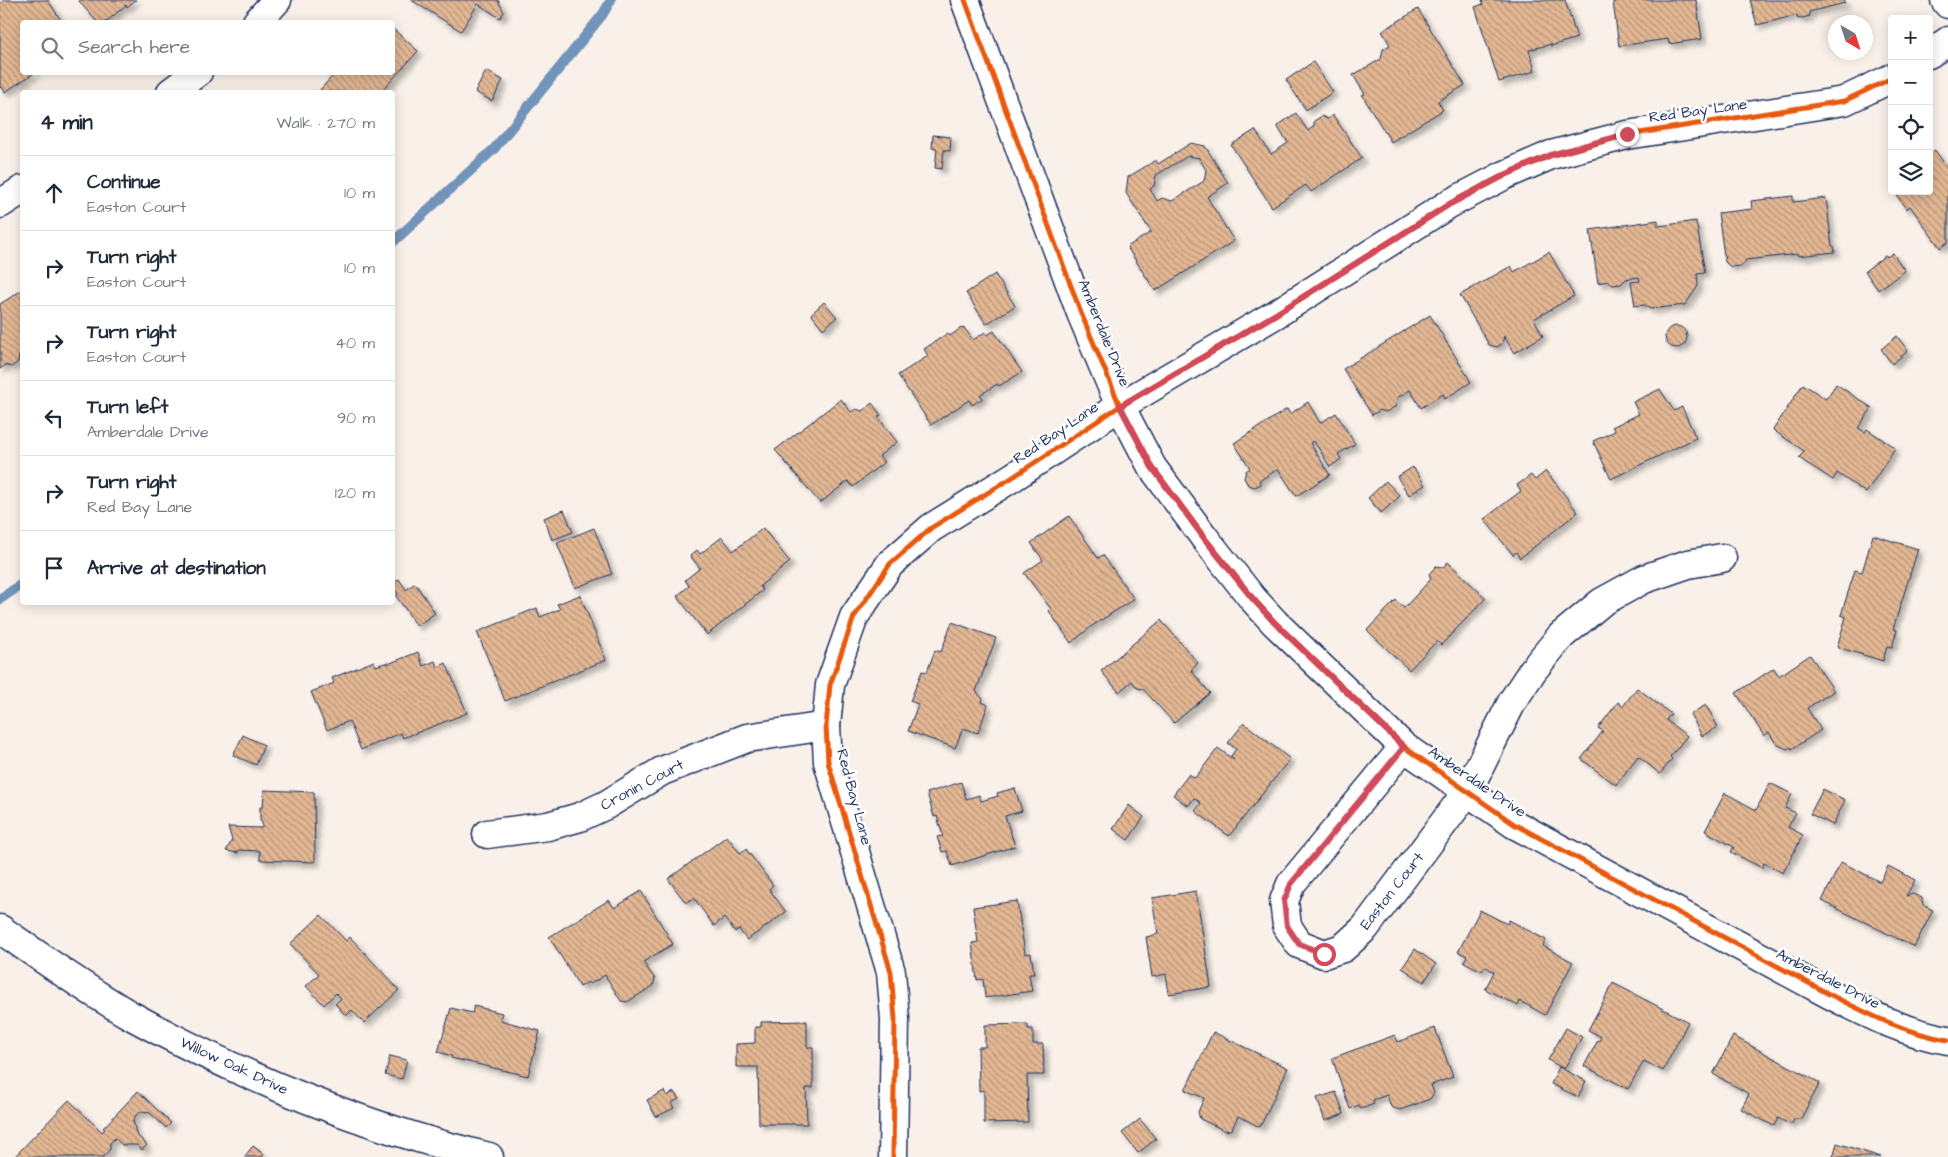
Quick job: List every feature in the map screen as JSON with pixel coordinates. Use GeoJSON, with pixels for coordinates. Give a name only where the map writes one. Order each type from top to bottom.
{"type":"FeatureCollection","features":[{"type":"Feature","properties":{"kind":"street"},"geometry":{"type":"LineString","coordinates":[[259,20],[277,0]]}},
{"type":"Feature","properties":{"kind":"street","name":"Amberdale Drive"},"geometry":{"type":"LineString","coordinates":[[965,0],[1081,313],[1120,406],[1152,467],[1204,538],[1275,623],[1404,747],[1514,824],[1829,994],[1881,1020],[1924,1036],[1948,1040]]}},
{"type":"Feature","properties":{"kind":"street"},"geometry":{"type":"LineString","coordinates":[[1945,0],[1948,4]]}},
{"type":"Feature","properties":{"kind":"street"},"geometry":{"type":"LineString","coordinates":[[1933,51],[1948,41]]}},
{"type":"Feature","properties":{"kind":"street"},"geometry":{"type":"LineString","coordinates":[[174,90],[194,75]]}},
{"type":"Feature","properties":{"kind":"street","name":"Red Bay Lane"},"geometry":{"type":"LineString","coordinates":[[893,1157],[895,1019],[891,972],[828,762],[826,726],[830,685],[854,617],[890,564],[931,528],[1013,477],[1120,406],[1276,314],[1450,204],[1505,175],[1551,155],[1627,134],[1844,101],[1888,80]]}},
{"type":"Feature","properties":{"kind":"street"},"geometry":{"type":"LineString","coordinates":[[0,204],[20,191]]}},
{"type":"Feature","properties":{"kind":"street","name":"Easton Court"},"geometry":{"type":"LineString","coordinates":[[1404,747],[1291,884],[1284,901],[1287,926],[1299,944],[1324,954],[1343,948],[1365,928],[1467,792],[1512,702],[1533,670],[1560,636],[1602,602],[1644,579],[1688,564],[1722,558]]}},
{"type":"Feature","properties":{"kind":"street","name":"Cronin Court"},"geometry":{"type":"LineString","coordinates":[[487,834],[548,826],[580,817],[606,805],[662,771],[747,738],[826,726]]}},
{"type":"Feature","properties":{"kind":"street","name":"Willow Oak Drive"},"geometry":{"type":"LineString","coordinates":[[0,929],[75,982],[129,1014],[193,1048],[300,1097],[414,1137],[489,1157]]}},
{"type":"Feature","properties":{"kind":"building"},"geometry":{"type":"Polygon","coordinates":[[[4,0],[48,0],[61,20],[20,20],[20,75],[31,75],[5,92],[2,87],[0,88],[0,3],[4,0]]]}},
{"type":"Feature","properties":{"kind":"building"},"geometry":{"type":"Polygon","coordinates":[[[78,0],[136,0],[127,7],[126,5],[108,20],[95,20],[78,0]]]}},
{"type":"Feature","properties":{"kind":"building"},"geometry":{"type":"Polygon","coordinates":[[[411,0],[498,0],[504,12],[500,18],[478,4],[461,31],[411,0]]]}},
{"type":"Feature","properties":{"kind":"building"},"geometry":{"type":"Polygon","coordinates":[[[1482,0],[1565,0],[1577,38],[1529,50],[1535,71],[1499,82],[1475,7],[1483,4],[1482,0]]]}},
{"type":"Feature","properties":{"kind":"building"},"geometry":{"type":"Polygon","coordinates":[[[1623,0],[1696,0],[1702,39],[1669,44],[1668,39],[1619,46],[1613,2],[1623,0]]]}},
{"type":"Feature","properties":{"kind":"building"},"geometry":{"type":"Polygon","coordinates":[[[1750,0],[1844,0],[1845,3],[1809,12],[1810,16],[1798,19],[1797,15],[1757,25],[1750,0]]]}},
{"type":"Feature","properties":{"kind":"building"},"geometry":{"type":"Polygon","coordinates":[[[1418,9],[1465,85],[1438,101],[1443,110],[1391,142],[1362,95],[1365,94],[1353,75],[1381,59],[1383,49],[1390,45],[1382,31],[1418,9]]]}},
{"type":"Feature","properties":{"kind":"building"},"geometry":{"type":"Polygon","coordinates":[[[395,31],[418,51],[383,90],[320,90],[333,75],[395,75],[395,31]]]}},
{"type":"Feature","properties":{"kind":"building"},"geometry":{"type":"Polygon","coordinates":[[[1313,62],[1333,92],[1306,110],[1286,80],[1313,62]]]}},
{"type":"Feature","properties":{"kind":"building"},"geometry":{"type":"Polygon","coordinates":[[[486,71],[503,80],[492,101],[475,92],[486,71]]]}},
{"type":"Feature","properties":{"kind":"building"},"geometry":{"type":"Polygon","coordinates":[[[1296,113],[1308,131],[1314,126],[1314,121],[1322,116],[1327,119],[1333,115],[1362,158],[1311,192],[1306,185],[1272,207],[1231,145],[1255,130],[1271,154],[1288,143],[1277,126],[1296,113]]]}},
{"type":"Feature","properties":{"kind":"building"},"geometry":{"type":"Polygon","coordinates":[[[933,135],[951,137],[950,151],[944,150],[942,169],[935,168],[937,149],[932,148],[933,135]]]}},
{"type":"Feature","properties":{"kind":"building"},"geometry":{"type":"Polygon","coordinates":[[[1191,143],[1205,146],[1228,183],[1207,197],[1234,241],[1155,291],[1127,247],[1151,232],[1126,193],[1128,177],[1156,160],[1158,164],[1191,143]],[[1188,156],[1156,175],[1154,186],[1150,189],[1157,201],[1162,198],[1172,201],[1204,181],[1206,170],[1199,158],[1188,156]]]}},
{"type":"Feature","properties":{"kind":"building"},"geometry":{"type":"Polygon","coordinates":[[[1935,150],[1948,169],[1948,242],[1940,248],[1910,206],[1906,209],[1897,196],[1933,195],[1933,151],[1935,150]]]}},
{"type":"Feature","properties":{"kind":"building"},"geometry":{"type":"Polygon","coordinates":[[[1793,196],[1793,202],[1826,198],[1832,246],[1834,246],[1835,252],[1746,260],[1742,266],[1731,267],[1725,262],[1718,213],[1752,209],[1751,201],[1793,196]]]}},
{"type":"Feature","properties":{"kind":"building"},"geometry":{"type":"Polygon","coordinates":[[[1658,220],[1658,226],[1696,221],[1705,273],[1697,274],[1698,286],[1685,305],[1650,309],[1645,305],[1635,306],[1631,282],[1640,281],[1639,277],[1626,279],[1621,284],[1613,285],[1608,281],[1598,283],[1590,230],[1658,220]]]}},
{"type":"Feature","properties":{"kind":"building"},"geometry":{"type":"Polygon","coordinates":[[[1549,252],[1574,296],[1534,319],[1543,336],[1514,353],[1504,336],[1502,344],[1497,347],[1489,345],[1460,295],[1511,266],[1514,272],[1549,252]]]}},
{"type":"Feature","properties":{"kind":"building"},"geometry":{"type":"Polygon","coordinates":[[[1893,253],[1905,271],[1878,290],[1865,271],[1886,255],[1887,257],[1893,253]]]}},
{"type":"Feature","properties":{"kind":"building"},"geometry":{"type":"Polygon","coordinates":[[[995,274],[1015,306],[986,324],[966,293],[995,274]]]}},
{"type":"Feature","properties":{"kind":"building"},"geometry":{"type":"Polygon","coordinates":[[[20,291],[20,355],[18,362],[11,367],[6,365],[0,369],[0,304],[20,291]]]}},
{"type":"Feature","properties":{"kind":"building"},"geometry":{"type":"Polygon","coordinates":[[[824,302],[837,317],[823,329],[811,314],[824,302]]]}},
{"type":"Feature","properties":{"kind":"building"},"geometry":{"type":"Polygon","coordinates":[[[1430,315],[1471,382],[1445,399],[1443,394],[1421,408],[1410,390],[1397,398],[1396,406],[1386,412],[1380,410],[1372,415],[1343,369],[1430,315]]]}},
{"type":"Feature","properties":{"kind":"building"},"geometry":{"type":"Polygon","coordinates":[[[1676,326],[1684,329],[1687,337],[1684,345],[1676,348],[1668,345],[1665,337],[1668,329],[1676,326]]]}},
{"type":"Feature","properties":{"kind":"building"},"geometry":{"type":"Polygon","coordinates":[[[961,328],[965,329],[973,340],[985,332],[987,335],[994,331],[1022,372],[980,395],[983,398],[972,405],[969,400],[931,425],[898,375],[928,356],[924,349],[948,333],[950,336],[961,328]]]}},
{"type":"Feature","properties":{"kind":"building"},"geometry":{"type":"Polygon","coordinates":[[[1897,336],[1908,351],[1892,364],[1881,349],[1897,336]]]}},
{"type":"Feature","properties":{"kind":"building"},"geometry":{"type":"Polygon","coordinates":[[[1803,384],[1826,399],[1836,384],[1872,408],[1858,428],[1865,432],[1867,429],[1895,448],[1866,493],[1837,473],[1833,480],[1799,458],[1804,451],[1773,430],[1803,384]]]}},
{"type":"Feature","properties":{"kind":"building"},"geometry":{"type":"Polygon","coordinates":[[[1660,389],[1674,411],[1682,407],[1696,438],[1611,479],[1593,441],[1615,431],[1612,427],[1639,414],[1633,402],[1660,389]]]}},
{"type":"Feature","properties":{"kind":"building"},"geometry":{"type":"Polygon","coordinates":[[[841,399],[851,412],[856,409],[862,411],[872,403],[881,415],[878,417],[897,442],[879,456],[884,462],[853,487],[848,481],[820,503],[775,450],[841,399]]]}},
{"type":"Feature","properties":{"kind":"building"},"geometry":{"type":"Polygon","coordinates":[[[1308,402],[1320,423],[1336,413],[1355,444],[1338,454],[1341,459],[1330,467],[1314,441],[1310,443],[1330,475],[1296,496],[1278,469],[1259,481],[1261,484],[1255,487],[1248,485],[1244,478],[1246,471],[1250,468],[1234,443],[1287,409],[1290,414],[1308,402]]]}},
{"type":"Feature","properties":{"kind":"building"},"geometry":{"type":"Polygon","coordinates":[[[1413,467],[1425,485],[1409,495],[1397,477],[1413,467]]]}},
{"type":"Feature","properties":{"kind":"building"},"geometry":{"type":"Polygon","coordinates":[[[1546,471],[1578,512],[1520,558],[1516,552],[1513,555],[1484,519],[1521,491],[1517,485],[1531,475],[1535,480],[1546,471]]]}},
{"type":"Feature","properties":{"kind":"building"},"geometry":{"type":"Polygon","coordinates":[[[1386,481],[1400,496],[1381,513],[1368,498],[1386,481]]]}},
{"type":"Feature","properties":{"kind":"building"},"geometry":{"type":"Polygon","coordinates":[[[564,510],[573,532],[552,540],[544,518],[564,510]]]}},
{"type":"Feature","properties":{"kind":"building"},"geometry":{"type":"Polygon","coordinates":[[[1069,516],[1098,558],[1103,555],[1134,599],[1092,626],[1071,643],[1049,611],[1051,609],[1024,573],[1043,560],[1031,543],[1069,516]]]}},
{"type":"Feature","properties":{"kind":"building"},"geometry":{"type":"Polygon","coordinates":[[[594,528],[612,574],[575,588],[557,543],[594,528]]]}},
{"type":"Feature","properties":{"kind":"building"},"geometry":{"type":"Polygon","coordinates":[[[763,528],[790,562],[760,586],[763,590],[707,635],[677,596],[689,586],[685,580],[700,568],[690,556],[697,550],[700,554],[722,537],[733,551],[763,528]]]}},
{"type":"Feature","properties":{"kind":"building"},"geometry":{"type":"Polygon","coordinates":[[[1873,535],[1918,549],[1893,629],[1897,630],[1892,647],[1887,646],[1883,661],[1837,647],[1846,617],[1841,615],[1855,570],[1862,572],[1873,535]]]}},
{"type":"Feature","properties":{"kind":"building"},"geometry":{"type":"Polygon","coordinates":[[[1448,562],[1486,598],[1441,645],[1437,641],[1409,670],[1367,630],[1396,600],[1404,608],[1431,579],[1429,574],[1436,566],[1443,567],[1448,562]]]}},
{"type":"Feature","properties":{"kind":"building"},"geometry":{"type":"Polygon","coordinates":[[[399,579],[406,590],[415,583],[435,613],[417,626],[396,596],[398,594],[395,590],[395,582],[399,579]]]}},
{"type":"Feature","properties":{"kind":"building"},"geometry":{"type":"Polygon","coordinates":[[[580,595],[606,660],[505,701],[477,632],[537,608],[540,617],[560,609],[557,604],[580,595]]]}},
{"type":"Feature","properties":{"kind":"building"},"geometry":{"type":"Polygon","coordinates":[[[1161,620],[1198,663],[1191,670],[1210,693],[1174,723],[1143,689],[1137,688],[1132,681],[1119,692],[1101,671],[1161,620]]]}},
{"type":"Feature","properties":{"kind":"building"},"geometry":{"type":"Polygon","coordinates":[[[952,622],[996,638],[976,691],[983,699],[982,702],[988,705],[978,733],[963,728],[955,748],[908,731],[918,704],[910,701],[922,671],[927,672],[935,650],[941,652],[952,622]]]}},
{"type":"Feature","properties":{"kind":"building"},"geometry":{"type":"Polygon","coordinates":[[[418,652],[423,666],[435,661],[438,667],[446,663],[467,713],[403,738],[401,733],[361,750],[349,721],[327,730],[311,692],[334,683],[332,678],[374,661],[376,666],[388,662],[388,664],[418,652]]]}},
{"type":"Feature","properties":{"kind":"building"},"geometry":{"type":"Polygon","coordinates":[[[1810,655],[1834,691],[1807,708],[1821,730],[1792,749],[1791,747],[1787,749],[1776,744],[1769,732],[1764,736],[1736,693],[1774,668],[1779,676],[1810,655]]]}},
{"type":"Feature","properties":{"kind":"building"},"geometry":{"type":"Polygon","coordinates":[[[1637,688],[1671,714],[1666,720],[1687,736],[1670,757],[1672,759],[1660,774],[1638,756],[1616,785],[1581,759],[1603,731],[1598,728],[1618,702],[1623,706],[1637,688]]]}},
{"type":"Feature","properties":{"kind":"building"},"geometry":{"type":"Polygon","coordinates":[[[1706,705],[1718,727],[1702,736],[1690,714],[1706,705]]]}},
{"type":"Feature","properties":{"kind":"building"},"geometry":{"type":"Polygon","coordinates":[[[1244,723],[1290,759],[1229,836],[1195,811],[1201,803],[1194,798],[1188,806],[1173,795],[1189,774],[1195,778],[1218,748],[1234,760],[1231,756],[1236,749],[1228,743],[1244,723]]]}},
{"type":"Feature","properties":{"kind":"building"},"geometry":{"type":"Polygon","coordinates":[[[243,735],[264,745],[256,765],[233,755],[243,735]]]}},
{"type":"Feature","properties":{"kind":"building"},"geometry":{"type":"Polygon","coordinates":[[[961,782],[966,799],[979,795],[981,801],[998,796],[997,793],[1015,788],[1022,811],[1005,816],[1015,846],[952,866],[947,851],[942,852],[937,837],[943,836],[937,816],[934,817],[927,793],[961,782]]]}},
{"type":"Feature","properties":{"kind":"building"},"geometry":{"type":"Polygon","coordinates":[[[1770,783],[1792,794],[1785,808],[1796,813],[1788,827],[1803,835],[1783,873],[1764,863],[1762,868],[1731,852],[1734,847],[1705,831],[1725,793],[1756,810],[1770,783]]]}},
{"type":"Feature","properties":{"kind":"building"},"geometry":{"type":"Polygon","coordinates":[[[1823,789],[1845,800],[1833,825],[1810,814],[1823,789]]]}},
{"type":"Feature","properties":{"kind":"building"},"geometry":{"type":"Polygon","coordinates":[[[264,790],[314,792],[315,862],[260,860],[260,851],[238,850],[238,853],[226,851],[232,840],[228,827],[262,828],[260,807],[263,807],[264,790]]]}},
{"type":"Feature","properties":{"kind":"building"},"geometry":{"type":"Polygon","coordinates":[[[1129,805],[1144,817],[1128,840],[1113,829],[1129,805]]]}},
{"type":"Feature","properties":{"kind":"building"},"geometry":{"type":"Polygon","coordinates":[[[727,836],[740,853],[746,849],[773,885],[769,889],[786,912],[747,940],[739,929],[735,932],[724,918],[714,926],[694,898],[686,903],[668,879],[727,836]]]}},
{"type":"Feature","properties":{"kind":"building"},"geometry":{"type":"Polygon","coordinates":[[[1841,862],[1880,882],[1888,866],[1915,880],[1906,896],[1913,894],[1922,898],[1923,905],[1933,910],[1914,947],[1822,901],[1841,862]]]}},
{"type":"Feature","properties":{"kind":"building"},"geometry":{"type":"Polygon","coordinates":[[[641,891],[673,944],[643,962],[655,979],[653,986],[627,1002],[621,1001],[605,975],[590,984],[588,982],[580,987],[549,937],[609,900],[614,908],[641,891]]]}},
{"type":"Feature","properties":{"kind":"building"},"geometry":{"type":"Polygon","coordinates":[[[1196,891],[1211,987],[1169,994],[1166,974],[1152,977],[1146,937],[1158,934],[1152,898],[1196,891]]]}},
{"type":"Feature","properties":{"kind":"building"},"geometry":{"type":"Polygon","coordinates":[[[1017,901],[1025,954],[1031,953],[1034,974],[1029,974],[1032,991],[985,998],[983,979],[977,980],[972,943],[978,942],[973,907],[1017,901]]]}},
{"type":"Feature","properties":{"kind":"building"},"geometry":{"type":"Polygon","coordinates":[[[1480,910],[1507,924],[1509,920],[1546,940],[1543,946],[1573,962],[1545,1015],[1520,1001],[1518,1006],[1485,989],[1494,972],[1485,966],[1482,971],[1464,962],[1467,956],[1458,952],[1480,910]]]}},
{"type":"Feature","properties":{"kind":"building"},"geometry":{"type":"Polygon","coordinates":[[[321,915],[346,941],[350,937],[399,990],[364,1023],[352,1010],[346,1016],[335,1004],[341,998],[336,993],[324,1005],[306,986],[319,974],[290,944],[321,915]]]}},
{"type":"Feature","properties":{"kind":"building"},"geometry":{"type":"Polygon","coordinates":[[[1415,949],[1436,964],[1424,982],[1402,968],[1415,949]]]}},
{"type":"Feature","properties":{"kind":"building"},"geometry":{"type":"Polygon","coordinates":[[[1613,983],[1688,1022],[1663,1071],[1644,1061],[1628,1089],[1584,1066],[1601,1037],[1588,1030],[1613,983]]]}},
{"type":"Feature","properties":{"kind":"building"},"geometry":{"type":"Polygon","coordinates":[[[474,1006],[502,1013],[500,1020],[540,1031],[528,1076],[451,1058],[452,1056],[438,1052],[451,1008],[472,1013],[474,1006]]]}},
{"type":"Feature","properties":{"kind":"building"},"geometry":{"type":"Polygon","coordinates":[[[807,1021],[807,1047],[813,1047],[813,1088],[806,1088],[807,1124],[759,1124],[758,1067],[736,1067],[736,1044],[755,1043],[755,1027],[761,1027],[761,1022],[807,1021]]]}},
{"type":"Feature","properties":{"kind":"building"},"geometry":{"type":"Polygon","coordinates":[[[1028,1024],[1028,1029],[1033,1029],[1033,1044],[1043,1044],[1044,1075],[1027,1075],[1028,1122],[984,1123],[984,1090],[979,1091],[978,1047],[985,1047],[985,1025],[1028,1024]]]}},
{"type":"Feature","properties":{"kind":"building"},"geometry":{"type":"Polygon","coordinates":[[[1435,1028],[1453,1077],[1431,1085],[1434,1093],[1430,1099],[1400,1110],[1391,1107],[1387,1095],[1373,1100],[1374,1104],[1361,1109],[1359,1105],[1350,1109],[1332,1058],[1395,1035],[1398,1042],[1435,1028]]]}},
{"type":"Feature","properties":{"kind":"building"},"geometry":{"type":"Polygon","coordinates":[[[1566,1028],[1582,1037],[1564,1069],[1548,1060],[1566,1028]]]}},
{"type":"Feature","properties":{"kind":"building"},"geometry":{"type":"Polygon","coordinates":[[[1213,1032],[1288,1068],[1260,1127],[1238,1116],[1232,1129],[1226,1131],[1200,1119],[1198,1112],[1204,1098],[1185,1090],[1213,1032]]]}},
{"type":"Feature","properties":{"kind":"building"},"geometry":{"type":"Polygon","coordinates":[[[1733,1036],[1820,1083],[1800,1120],[1795,1118],[1791,1125],[1778,1118],[1774,1126],[1741,1109],[1749,1094],[1713,1074],[1733,1036]]]}},
{"type":"Feature","properties":{"kind":"building"},"geometry":{"type":"Polygon","coordinates":[[[390,1056],[407,1060],[402,1079],[385,1075],[390,1056]]]}},
{"type":"Feature","properties":{"kind":"building"},"geometry":{"type":"Polygon","coordinates":[[[1559,1067],[1586,1081],[1578,1097],[1551,1084],[1559,1067]]]}},
{"type":"Feature","properties":{"kind":"building"},"geometry":{"type":"Polygon","coordinates":[[[138,1091],[171,1123],[166,1128],[150,1113],[141,1112],[136,1115],[133,1120],[136,1134],[147,1145],[142,1150],[137,1145],[122,1145],[115,1138],[110,1143],[110,1149],[103,1157],[15,1156],[69,1100],[102,1132],[105,1129],[103,1128],[138,1091]]]}},
{"type":"Feature","properties":{"kind":"building"},"geometry":{"type":"Polygon","coordinates":[[[664,1091],[667,1096],[674,1092],[679,1099],[671,1103],[674,1108],[656,1117],[647,1100],[664,1091]]]}},
{"type":"Feature","properties":{"kind":"building"},"geometry":{"type":"Polygon","coordinates":[[[1336,1092],[1344,1114],[1325,1121],[1317,1098],[1336,1092]]]}},
{"type":"Feature","properties":{"kind":"building"},"geometry":{"type":"Polygon","coordinates":[[[1140,1119],[1156,1139],[1138,1153],[1122,1133],[1140,1119]]]}},
{"type":"Feature","properties":{"kind":"building"},"geometry":{"type":"Polygon","coordinates":[[[1837,1143],[1881,1157],[1833,1157],[1837,1143]]]}},
{"type":"Feature","properties":{"kind":"building"},"geometry":{"type":"Polygon","coordinates":[[[253,1146],[264,1154],[262,1157],[244,1157],[253,1146]]]}},
{"type":"Feature","properties":{"kind":"waterway"},"geometry":{"type":"LineString","coordinates":[[395,240],[494,149],[603,14],[611,0]]}},
{"type":"Feature","properties":{"kind":"waterway"},"geometry":{"type":"LineString","coordinates":[[0,599],[20,585]]}},
{"type":"Feature","properties":{"kind":"cycle path"},"geometry":{"type":"LineString","coordinates":[[965,0],[1081,313],[1120,406],[1152,467],[1204,537],[1253,599],[1275,623],[1404,747],[1514,824],[1858,1009],[1902,1028],[1948,1040]]}},
{"type":"Feature","properties":{"kind":"cycle path"},"geometry":{"type":"LineString","coordinates":[[893,1157],[895,1019],[891,972],[828,762],[826,726],[830,685],[854,617],[890,564],[931,528],[1013,477],[1120,406],[1276,314],[1449,204],[1505,175],[1551,155],[1627,135],[1844,101],[1888,80]]}},
{"type":"Feature","properties":{"kind":"route"},"geometry":{"type":"LineString","coordinates":[[1324,954],[1299,944],[1287,926],[1284,901],[1291,884],[1404,747],[1275,623],[1253,599],[1204,538],[1152,467],[1120,406],[1276,314],[1450,204],[1505,175],[1551,155],[1627,134]]}}]}
